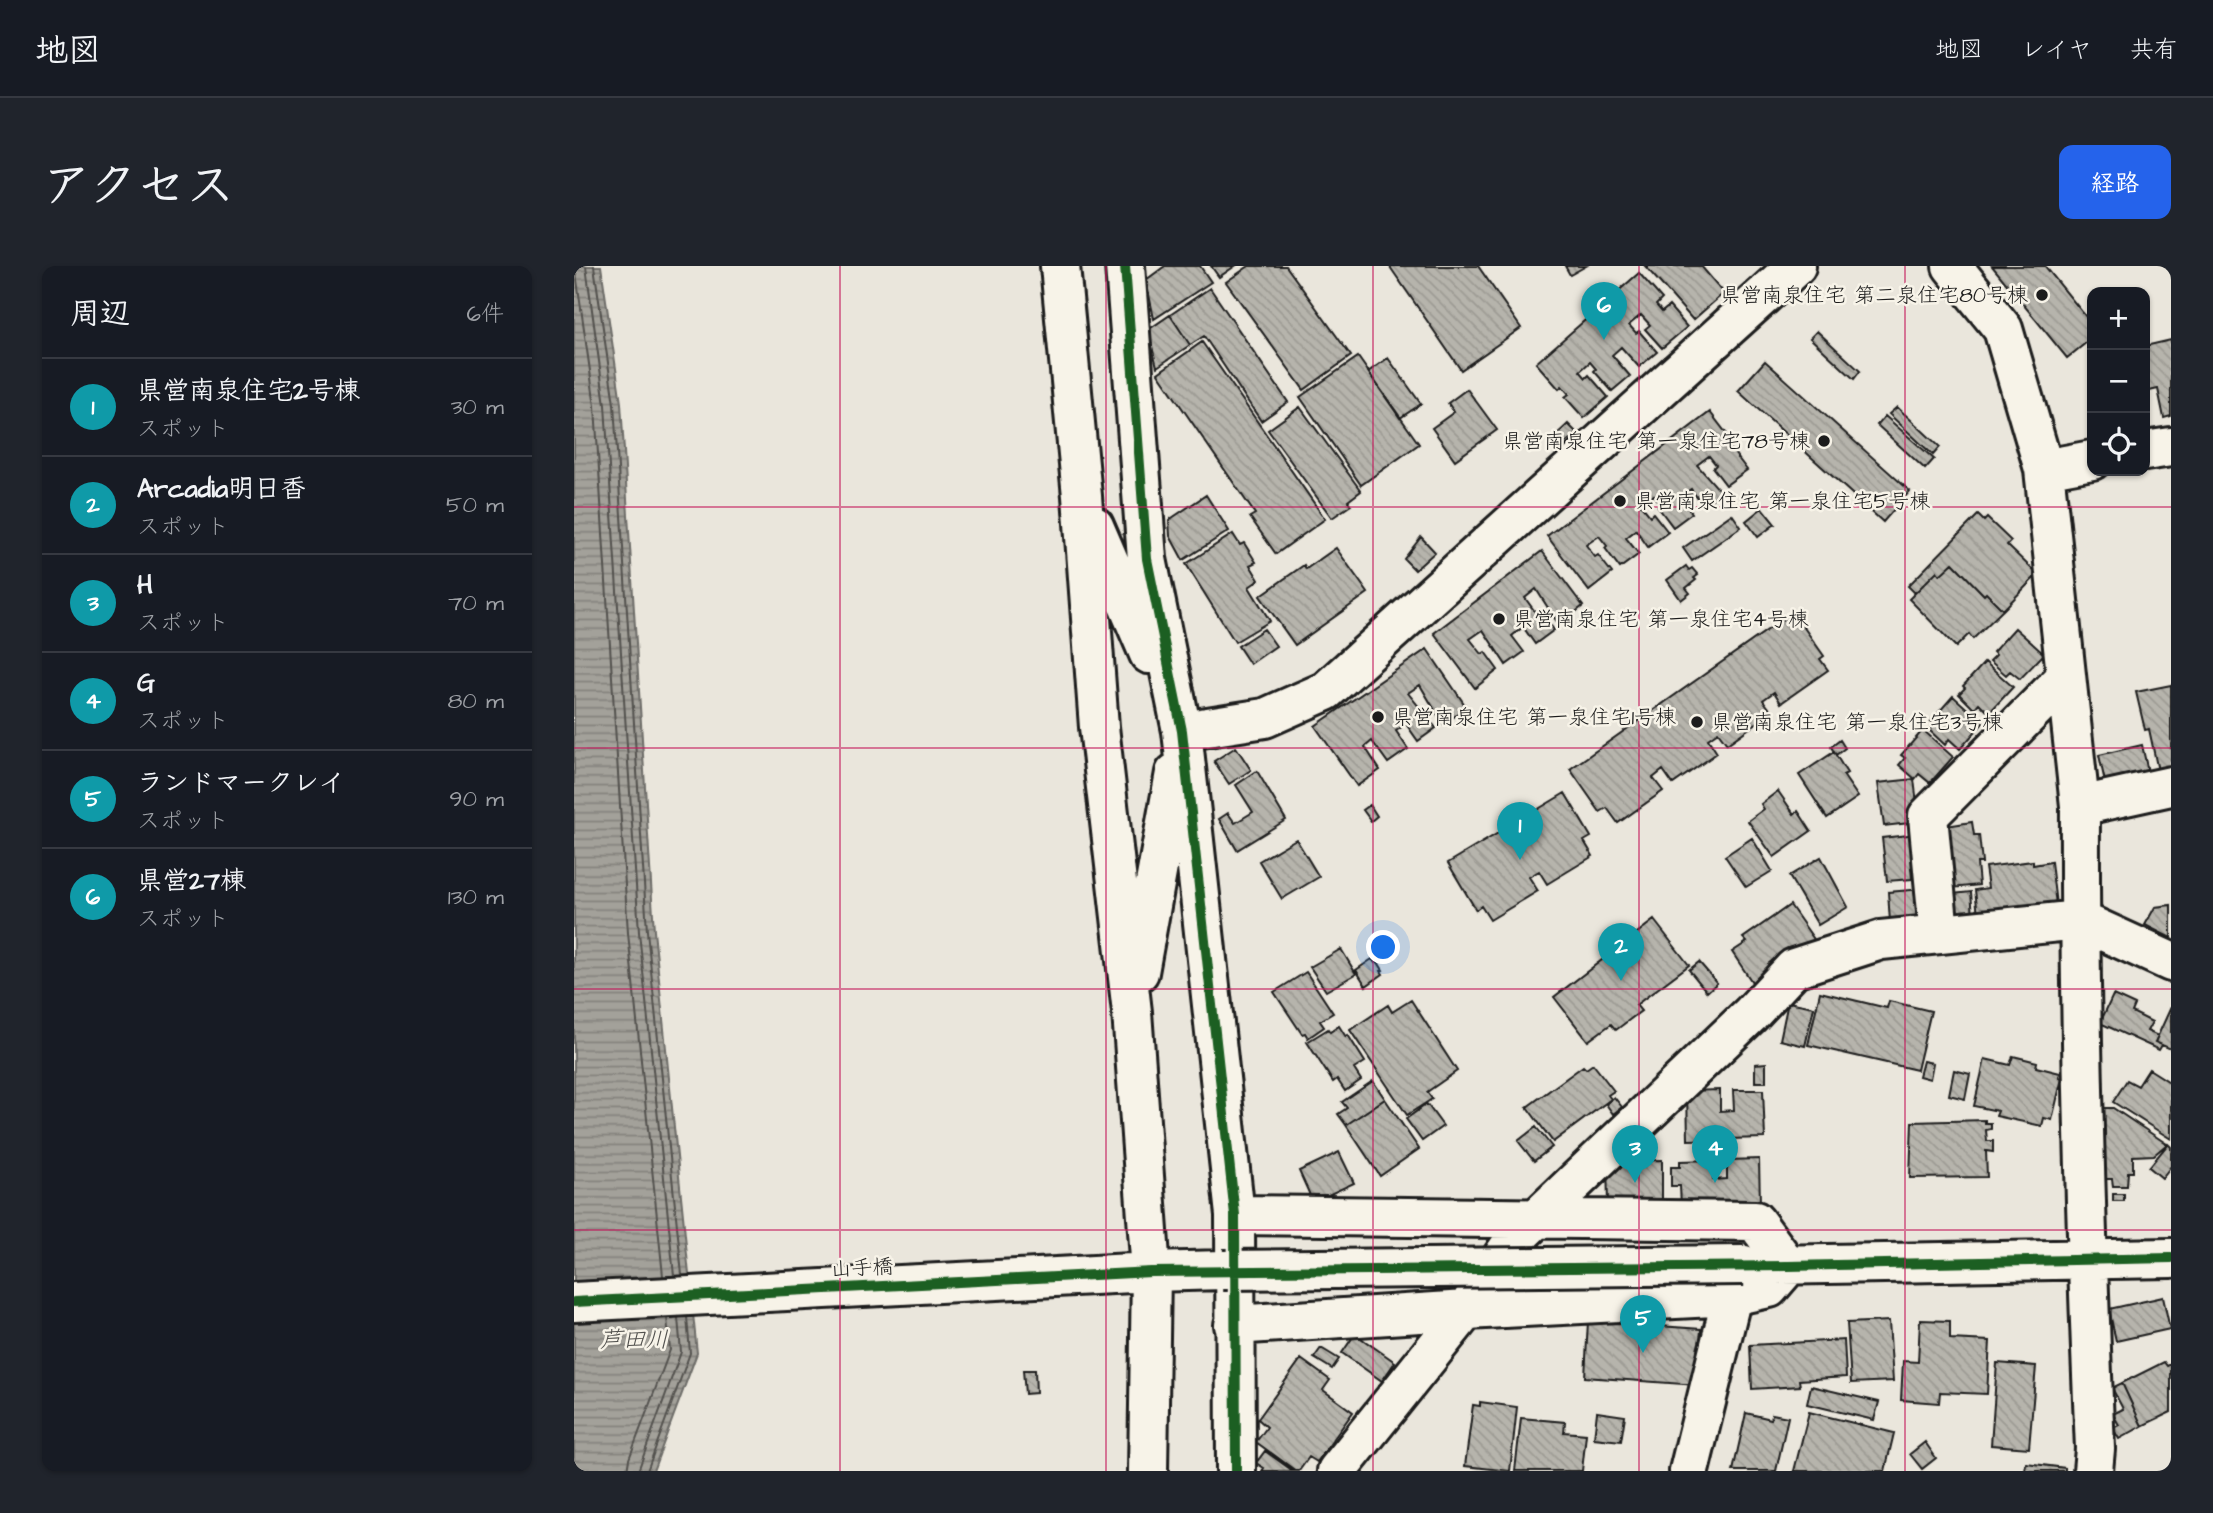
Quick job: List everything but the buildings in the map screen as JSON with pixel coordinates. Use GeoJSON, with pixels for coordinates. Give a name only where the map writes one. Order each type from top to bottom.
{"type":"FeatureCollection","features":[{"type":"Feature","properties":{"kind":"street"},"geometry":{"type":"LineString","coordinates":[[1060,266],[1082,496],[1099,727],[1132,1012],[1151,1272],[1148,1471]]}},
{"type":"Feature","properties":{"kind":"street"},"geometry":{"type":"LineString","coordinates":[[1125,266],[1147,559],[1182,731],[1235,1215],[1236,1471]]}},
{"type":"Feature","properties":{"kind":"street"},"geometry":{"type":"LineString","coordinates":[[1952,266],[2003,329],[2044,469],[2080,806],[2079,920],[2087,1260],[2095,1449],[2093,1471]]}},
{"type":"Feature","properties":{"kind":"street"},"geometry":{"type":"LineString","coordinates":[[1182,731],[1265,718],[1326,691],[1776,272]]}},
{"type":"Feature","properties":{"kind":"street"},"geometry":{"type":"LineString","coordinates":[[2150,450],[2171,447]]}},
{"type":"Feature","properties":{"kind":"street"},"geometry":{"type":"LineString","coordinates":[[2044,469],[2087,461]]}},
{"type":"Feature","properties":{"kind":"street"},"geometry":{"type":"LineString","coordinates":[[1082,496],[1182,731],[1132,1012]]}},
{"type":"Feature","properties":{"kind":"street"},"geometry":{"type":"LineString","coordinates":[[1939,933],[1928,816],[2065,678]]}},
{"type":"Feature","properties":{"kind":"street"},"geometry":{"type":"LineString","coordinates":[[2080,806],[2171,786]]}},
{"type":"Feature","properties":{"kind":"street"},"geometry":{"type":"LineString","coordinates":[[1337,1471],[1466,1310],[1514,1240],[1751,1014],[1794,968],[1881,940],[2079,920],[2171,962]]}},
{"type":"Feature","properties":{"kind":"street"},"geometry":{"type":"LineString","coordinates":[[1235,1215],[1755,1221],[1788,1266]]}},
{"type":"Feature","properties":{"kind":"street"},"geometry":{"type":"LineString","coordinates":[[1234,1325],[1466,1310],[1738,1280],[1788,1266],[2171,1258]]}},
{"type":"Feature","properties":{"kind":"street","name":"山手橋"},"geometry":{"type":"LineString","coordinates":[[574,1302],[1223,1270],[1738,1280]]}},
{"type":"Feature","properties":{"kind":"street"},"geometry":{"type":"LineString","coordinates":[[1689,1471],[1738,1280]]}},
{"type":"Feature","properties":{"kind":"water","name":"芦田川"},"geometry":{"type":"Polygon","coordinates":[[[574,266],[601,266],[621,403],[654,931],[697,1353],[653,1471],[574,1471],[574,266]]]}},
{"type":"Feature","properties":{"kind":"cycle path"},"geometry":{"type":"LineString","coordinates":[[1125,266],[1147,559],[1182,731],[1235,1215],[1236,1471]]}},
{"type":"Feature","properties":{"kind":"cycle path"},"geometry":{"type":"LineString","coordinates":[[574,1302],[1151,1272],[1788,1266],[2171,1258]]}},
{"type":"Feature","properties":{"kind":"place","name":"県営南泉住宅 第二泉住宅80号棟"},"geometry":{"type":"Point","coordinates":[2042,295]}},
{"type":"Feature","properties":{"kind":"place","name":"県営27棟"},"geometry":{"type":"Point","coordinates":[1604,340]}},
{"type":"Feature","properties":{"kind":"place","name":"県営南泉住宅 第一泉住宅78号棟"},"geometry":{"type":"Point","coordinates":[1824,441]}},
{"type":"Feature","properties":{"kind":"place","name":"県営南泉住宅 第一泉住宅5号棟"},"geometry":{"type":"Point","coordinates":[1620,501]}},
{"type":"Feature","properties":{"kind":"place","name":"県営南泉住宅 第一泉住宅4号棟"},"geometry":{"type":"Point","coordinates":[1499,619]}},
{"type":"Feature","properties":{"kind":"place","name":"県営南泉住宅 第一泉住宅1号棟"},"geometry":{"type":"Point","coordinates":[1378,717]}},
{"type":"Feature","properties":{"kind":"place","name":"県営南泉住宅 第一泉住宅3号棟"},"geometry":{"type":"Point","coordinates":[1697,722]}},
{"type":"Feature","properties":{"kind":"place","name":"県営南泉住宅2号棟"},"geometry":{"type":"Point","coordinates":[1520,860]}},
{"type":"Feature","properties":{"kind":"place","name":"Arcadia明日香"},"geometry":{"type":"Point","coordinates":[1621,981]}},
{"type":"Feature","properties":{"kind":"place","name":"H"},"geometry":{"type":"Point","coordinates":[1635,1183]}},
{"type":"Feature","properties":{"kind":"place","name":"G"},"geometry":{"type":"Point","coordinates":[1715,1183]}},
{"type":"Feature","properties":{"kind":"place","name":"ランドマークレイ"},"geometry":{"type":"Point","coordinates":[1643,1353]}}]}
